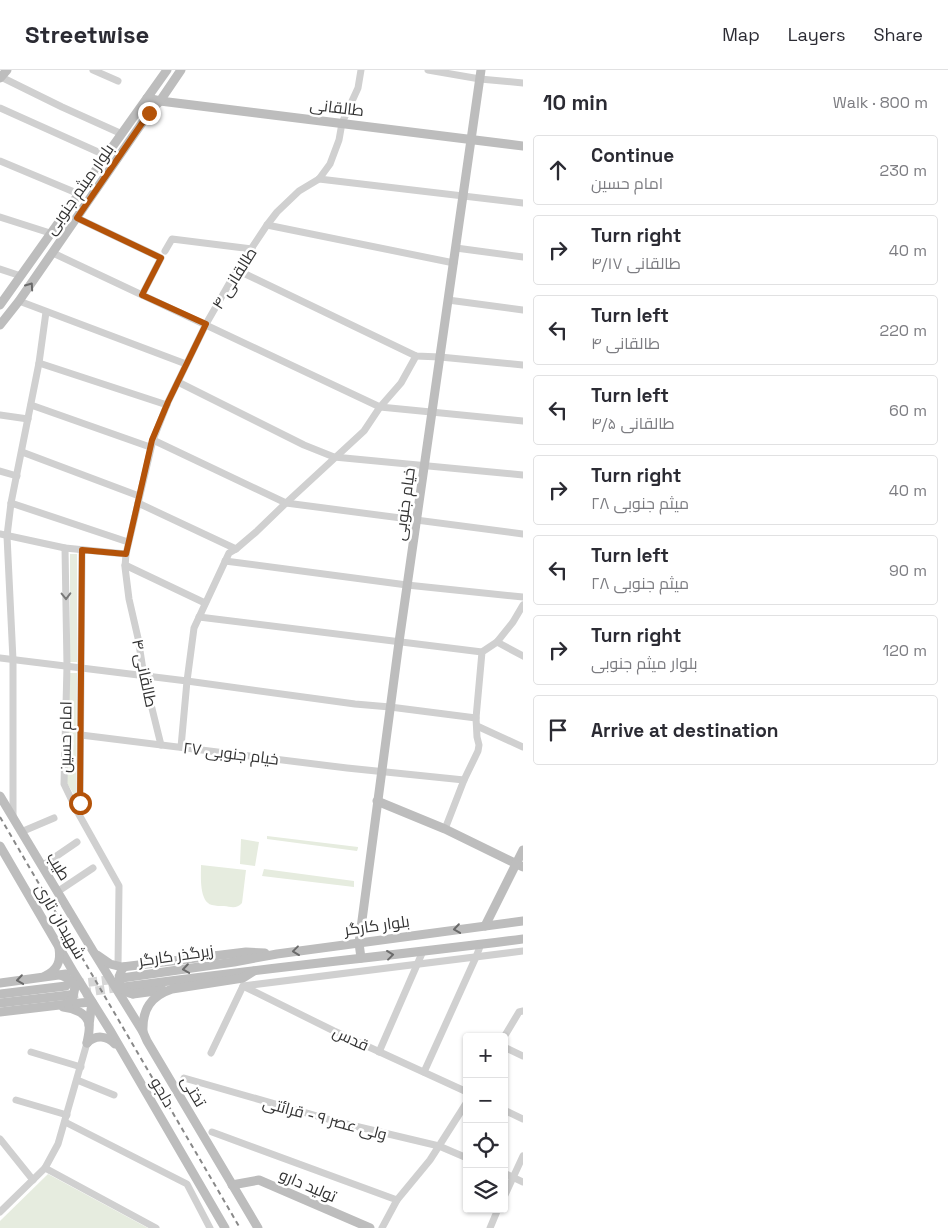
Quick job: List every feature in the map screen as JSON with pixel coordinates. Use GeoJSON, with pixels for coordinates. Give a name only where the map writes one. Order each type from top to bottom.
{"type":"FeatureCollection","features":[{"type":"Feature","properties":{"kind":"street"},"geometry":{"type":"LineString","coordinates":[[7,70],[0,78],[122,134]]}},
{"type":"Feature","properties":{"kind":"street"},"geometry":{"type":"LineString","coordinates":[[93,70],[118,81]]}},
{"type":"Feature","properties":{"kind":"street","name":"بلوار میثم جنوبی"},"geometry":{"type":"LineString","coordinates":[[0,306],[167,70]]}},
{"type":"Feature","properties":{"kind":"street","name":"بلوار میثم جنوبی"},"geometry":{"type":"LineString","coordinates":[[0,325],[19,301],[149,113],[160,101],[181,70]]}},
{"type":"Feature","properties":{"kind":"street","name":"طالقانی ۴"},"geometry":{"type":"LineString","coordinates":[[161,745],[144,676],[129,599],[125,565],[128,542],[151,443],[186,364],[237,270],[278,212],[299,191],[319,179],[330,164],[339,140],[342,123],[358,88],[361,70]]}},
{"type":"Feature","properties":{"kind":"street"},"geometry":{"type":"LineString","coordinates":[[428,70],[480,74],[523,83]]}},
{"type":"Feature","properties":{"kind":"street","name":"خیام جنوبی"},"geometry":{"type":"LineString","coordinates":[[361,958],[359,943],[381,771],[480,74]]}},
{"type":"Feature","properties":{"kind":"street"},"geometry":{"type":"LineString","coordinates":[[157,84],[158,91],[166,92]]}},
{"type":"Feature","properties":{"kind":"street","name":"طالقانی"},"geometry":{"type":"LineString","coordinates":[[147,98],[523,146]]}},
{"type":"Feature","properties":{"kind":"street"},"geometry":{"type":"LineString","coordinates":[[141,106],[147,104],[150,107],[149,113]]}},
{"type":"Feature","properties":{"kind":"street"},"geometry":{"type":"LineString","coordinates":[[0,108],[107,156]]}},
{"type":"Feature","properties":{"kind":"street"},"geometry":{"type":"LineString","coordinates":[[0,161],[79,194]]}},
{"type":"Feature","properties":{"kind":"street"},"geometry":{"type":"LineString","coordinates":[[319,179],[523,203]]}},
{"type":"Feature","properties":{"kind":"street"},"geometry":{"type":"LineString","coordinates":[[0,217],[50,233]]}},
{"type":"Feature","properties":{"kind":"street"},"geometry":{"type":"LineString","coordinates":[[77,218],[161,258],[142,295]]}},
{"type":"Feature","properties":{"kind":"street"},"geometry":{"type":"LineString","coordinates":[[267,225],[454,263]]}},
{"type":"Feature","properties":{"kind":"street"},"geometry":{"type":"LineString","coordinates":[[165,251],[172,239],[252,249]]}},
{"type":"Feature","properties":{"kind":"street"},"geometry":{"type":"LineString","coordinates":[[456,248],[523,257]]}},
{"type":"Feature","properties":{"kind":"street"},"geometry":{"type":"LineString","coordinates":[[53,253],[380,407],[523,421]]}},
{"type":"Feature","properties":{"kind":"street"},"geometry":{"type":"LineString","coordinates":[[0,269],[21,276]]}},
{"type":"Feature","properties":{"kind":"street"},"geometry":{"type":"LineString","coordinates":[[237,270],[416,356],[523,365]]}},
{"type":"Feature","properties":{"kind":"street"},"geometry":{"type":"LineString","coordinates":[[448,300],[523,310]]}},
{"type":"Feature","properties":{"kind":"street"},"geometry":{"type":"LineString","coordinates":[[19,301],[186,364]]}},
{"type":"Feature","properties":{"kind":"street"},"geometry":{"type":"LineString","coordinates":[[13,819],[12,660],[4,535],[40,363],[46,312]]}},
{"type":"Feature","properties":{"kind":"street"},"geometry":{"type":"LineString","coordinates":[[181,747],[194,628],[229,553],[256,532],[364,432],[380,407],[401,383],[416,356]]}},
{"type":"Feature","properties":{"kind":"street"},"geometry":{"type":"LineString","coordinates":[[40,363],[167,405]]}},
{"type":"Feature","properties":{"kind":"street"},"geometry":{"type":"LineString","coordinates":[[178,382],[334,458],[523,475]]}},
{"type":"Feature","properties":{"kind":"street"},"geometry":{"type":"LineString","coordinates":[[31,404],[151,443],[220,471],[286,503],[523,534]]}},
{"type":"Feature","properties":{"kind":"street"},"geometry":{"type":"LineString","coordinates":[[0,415],[28,419]]}},
{"type":"Feature","properties":{"kind":"street"},"geometry":{"type":"LineString","coordinates":[[22,452],[138,499],[186,526],[236,549]]}},
{"type":"Feature","properties":{"kind":"street"},"geometry":{"type":"LineString","coordinates":[[0,472],[16,476]]}},
{"type":"Feature","properties":{"kind":"street"},"geometry":{"type":"LineString","coordinates":[[11,503],[128,542]]}},
{"type":"Feature","properties":{"kind":"street"},"geometry":{"type":"LineString","coordinates":[[4,535],[65,548],[126,554]]}},
{"type":"Feature","properties":{"kind":"street","name":"امام حسین"},"geometry":{"type":"LineString","coordinates":[[65,548],[67,666],[64,784],[77,811]]}},
{"type":"Feature","properties":{"kind":"street","name":"امام حسین"},"geometry":{"type":"LineString","coordinates":[[77,811],[80,803],[82,550]]}},
{"type":"Feature","properties":{"kind":"street"},"geometry":{"type":"LineString","coordinates":[[225,561],[407,585],[523,597]]}},
{"type":"Feature","properties":{"kind":"street"},"geometry":{"type":"LineString","coordinates":[[125,565],[205,604]]}},
{"type":"Feature","properties":{"kind":"street"},"geometry":{"type":"LineString","coordinates":[[199,618],[482,652],[497,642],[513,622],[523,605]]}},
{"type":"Feature","properties":{"kind":"street"},"geometry":{"type":"LineString","coordinates":[[497,642],[523,656]]}},
{"type":"Feature","properties":{"kind":"street"},"geometry":{"type":"LineString","coordinates":[[445,829],[464,780],[478,751],[476,722],[482,652]]}},
{"type":"Feature","properties":{"kind":"street"},"geometry":{"type":"LineString","coordinates":[[0,658],[355,704],[390,706],[476,722],[523,747]]}},
{"type":"Feature","properties":{"kind":"street","name":"خیام جنوبی ۲۷"},"geometry":{"type":"LineString","coordinates":[[81,735],[347,768],[464,780]]}},
{"type":"Feature","properties":{"kind":"street","name":"طیب"},"geometry":{"type":"LineString","coordinates":[[0,796],[104,970]]}},
{"type":"Feature","properties":{"kind":"street"},"geometry":{"type":"LineString","coordinates":[[377,801],[445,829],[520,865]]}},
{"type":"Feature","properties":{"kind":"street"},"geometry":{"type":"LineString","coordinates":[[77,811],[119,886],[121,966],[119,977],[121,986],[128,993],[133,994],[241,979],[418,964],[523,951]]}},
{"type":"Feature","properties":{"kind":"street"},"geometry":{"type":"LineString","coordinates":[[21,832],[54,818]]}},
{"type":"Feature","properties":{"kind":"street"},"geometry":{"type":"LineString","coordinates":[[42,866],[77,842]]}},
{"type":"Feature","properties":{"kind":"street","name":"شهیدان تاری"},"geometry":{"type":"LineString","coordinates":[[0,846],[74,973],[0,983]]}},
{"type":"Feature","properties":{"kind":"street"},"geometry":{"type":"LineString","coordinates":[[485,926],[520,865],[523,850]]}},
{"type":"Feature","properties":{"kind":"street"},"geometry":{"type":"LineString","coordinates":[[57,892],[93,868]]}},
{"type":"Feature","properties":{"kind":"street","name":"بلوار کارگر"},"geometry":{"type":"LineString","coordinates":[[234,962],[278,954],[523,921]]}},
{"type":"Feature","properties":{"kind":"street","name":"بلوار کارگر"},"geometry":{"type":"LineString","coordinates":[[241,979],[254,970],[523,939]]}},
{"type":"Feature","properties":{"kind":"street"},"geometry":{"type":"LineString","coordinates":[[424,1072],[481,944]]}},
{"type":"Feature","properties":{"kind":"street"},"geometry":{"type":"LineString","coordinates":[[42,977],[49,974],[58,965],[59,948]]}},
{"type":"Feature","properties":{"kind":"street"},"geometry":{"type":"LineString","coordinates":[[379,1052],[423,951]]}},
{"type":"Feature","properties":{"kind":"street"},"geometry":{"type":"LineString","coordinates":[[93,952],[110,964],[121,966],[246,952],[278,954]]}},
{"type":"Feature","properties":{"kind":"street","name":"زیرگذر کارگر"},"geometry":{"type":"LineString","coordinates":[[234,962],[123,982],[241,979]]}},
{"type":"Feature","properties":{"kind":"street","name":"تختی"},"geometry":{"type":"LineString","coordinates":[[104,970],[143,1032],[258,1228]]}},
{"type":"Feature","properties":{"kind":"street","name":"دلجو"},"geometry":{"type":"LineString","coordinates":[[74,973],[225,1228]]}},
{"type":"Feature","properties":{"kind":"street"},"geometry":{"type":"LineString","coordinates":[[0,1012],[52,1005],[73,997],[75,987],[70,980],[60,975]]}},
{"type":"Feature","properties":{"kind":"street"},"geometry":{"type":"LineString","coordinates":[[211,1053],[241,979]]}},
{"type":"Feature","properties":{"kind":"street","name":"قدس"},"geometry":{"type":"LineString","coordinates":[[241,979],[379,1052],[463,1090]]}},
{"type":"Feature","properties":{"kind":"street"},"geometry":{"type":"LineString","coordinates":[[0,994],[66,986]]}},
{"type":"Feature","properties":{"kind":"street"},"geometry":{"type":"LineString","coordinates":[[143,1032],[142,1022],[145,1011],[154,997],[161,992],[172,989]]}},
{"type":"Feature","properties":{"kind":"street"},"geometry":{"type":"LineString","coordinates":[[0,1003],[68,999],[92,1002],[87,1043],[58,1144],[45,1168],[0,1212]]}},
{"type":"Feature","properties":{"kind":"street"},"geometry":{"type":"LineString","coordinates":[[52,1005],[80,1012],[89,1025]]}},
{"type":"Feature","properties":{"kind":"street"},"geometry":{"type":"LineString","coordinates":[[507,1033],[521,1011]]}},
{"type":"Feature","properties":{"kind":"street"},"geometry":{"type":"LineString","coordinates":[[87,1043],[95,1038],[106,1038],[114,1043],[123,1053]]}},
{"type":"Feature","properties":{"kind":"street"},"geometry":{"type":"LineString","coordinates":[[508,1049],[523,1056]]}},
{"type":"Feature","properties":{"kind":"street"},"geometry":{"type":"LineString","coordinates":[[31,1052],[81,1067]]}},
{"type":"Feature","properties":{"kind":"street","name":"ولی عصر ۹ - قرائتی"},"geometry":{"type":"LineString","coordinates":[[184,1078],[338,1122],[440,1146],[463,1156]]}},
{"type":"Feature","properties":{"kind":"street"},"geometry":{"type":"LineString","coordinates":[[77,1080],[114,1095]]}},
{"type":"Feature","properties":{"kind":"street"},"geometry":{"type":"LineString","coordinates":[[16,1100],[66,1118],[187,1184],[210,1228]]}},
{"type":"Feature","properties":{"kind":"street"},"geometry":{"type":"LineString","coordinates":[[382,1228],[397,1200],[440,1146],[463,1109]]}},
{"type":"Feature","properties":{"kind":"street"},"geometry":{"type":"LineString","coordinates":[[508,1112],[523,1119]]}},
{"type":"Feature","properties":{"kind":"street"},"geometry":{"type":"LineString","coordinates":[[212,1132],[397,1200]]}},
{"type":"Feature","properties":{"kind":"street"},"geometry":{"type":"LineString","coordinates":[[0,1139],[33,1180]]}},
{"type":"Feature","properties":{"kind":"street"},"geometry":{"type":"LineString","coordinates":[[508,1189],[523,1156]]}},
{"type":"Feature","properties":{"kind":"street"},"geometry":{"type":"LineString","coordinates":[[45,1168],[156,1228]]}},
{"type":"Feature","properties":{"kind":"street"},"geometry":{"type":"LineString","coordinates":[[508,1175],[523,1182]]}},
{"type":"Feature","properties":{"kind":"street","name":"تولید دارو"},"geometry":{"type":"LineString","coordinates":[[232,1185],[259,1180],[370,1228]]}},
{"type":"Feature","properties":{"kind":"street"},"geometry":{"type":"LineString","coordinates":[[490,1228],[496,1213]]}},
{"type":"Feature","properties":{"kind":"shaded area"},"geometry":{"type":"Polygon","coordinates":[[[70,554],[77,554],[77,662],[70,662],[70,554]]]}},
{"type":"Feature","properties":{"kind":"shaded area"},"geometry":{"type":"Polygon","coordinates":[[[69,673],[77,673],[76,798],[67,783],[69,673]]]}},
{"type":"Feature","properties":{"kind":"shaded area"},"geometry":{"type":"Polygon","coordinates":[[[267,836],[358,848],[357,851],[267,839],[267,836]]]}},
{"type":"Feature","properties":{"kind":"shaded area"},"geometry":{"type":"Polygon","coordinates":[[[241,839],[259,842],[255,866],[240,864],[241,839]]]}},
{"type":"Feature","properties":{"kind":"shaded area"},"geometry":{"type":"Polygon","coordinates":[[[201,865],[246,870],[242,903],[234,907],[215,906],[208,903],[203,894],[201,865]]]}},
{"type":"Feature","properties":{"kind":"shaded area"},"geometry":{"type":"Polygon","coordinates":[[[264,869],[354,881],[354,887],[262,876],[264,869]]]}},
{"type":"Feature","properties":{"kind":"shaded area"},"geometry":{"type":"Polygon","coordinates":[[[48,1174],[148,1228],[0,1228],[0,1221],[48,1174]]]}},
{"type":"Feature","properties":{"kind":"tunnel"},"geometry":{"type":"LineString","coordinates":[[75,984],[117,979]]}},
{"type":"Feature","properties":{"kind":"tunnel"},"geometry":{"type":"LineString","coordinates":[[69,995],[121,987]]}},
{"type":"Feature","properties":{"kind":"railway"},"geometry":{"type":"LineString","coordinates":[[0,817],[240,1228]]}},
{"type":"Feature","properties":{"kind":"route"},"geometry":{"type":"LineString","coordinates":[[80,803],[82,550],[126,554],[152,440],[168,402],[206,324],[142,295],[161,258],[77,218],[149,113]]}}]}
